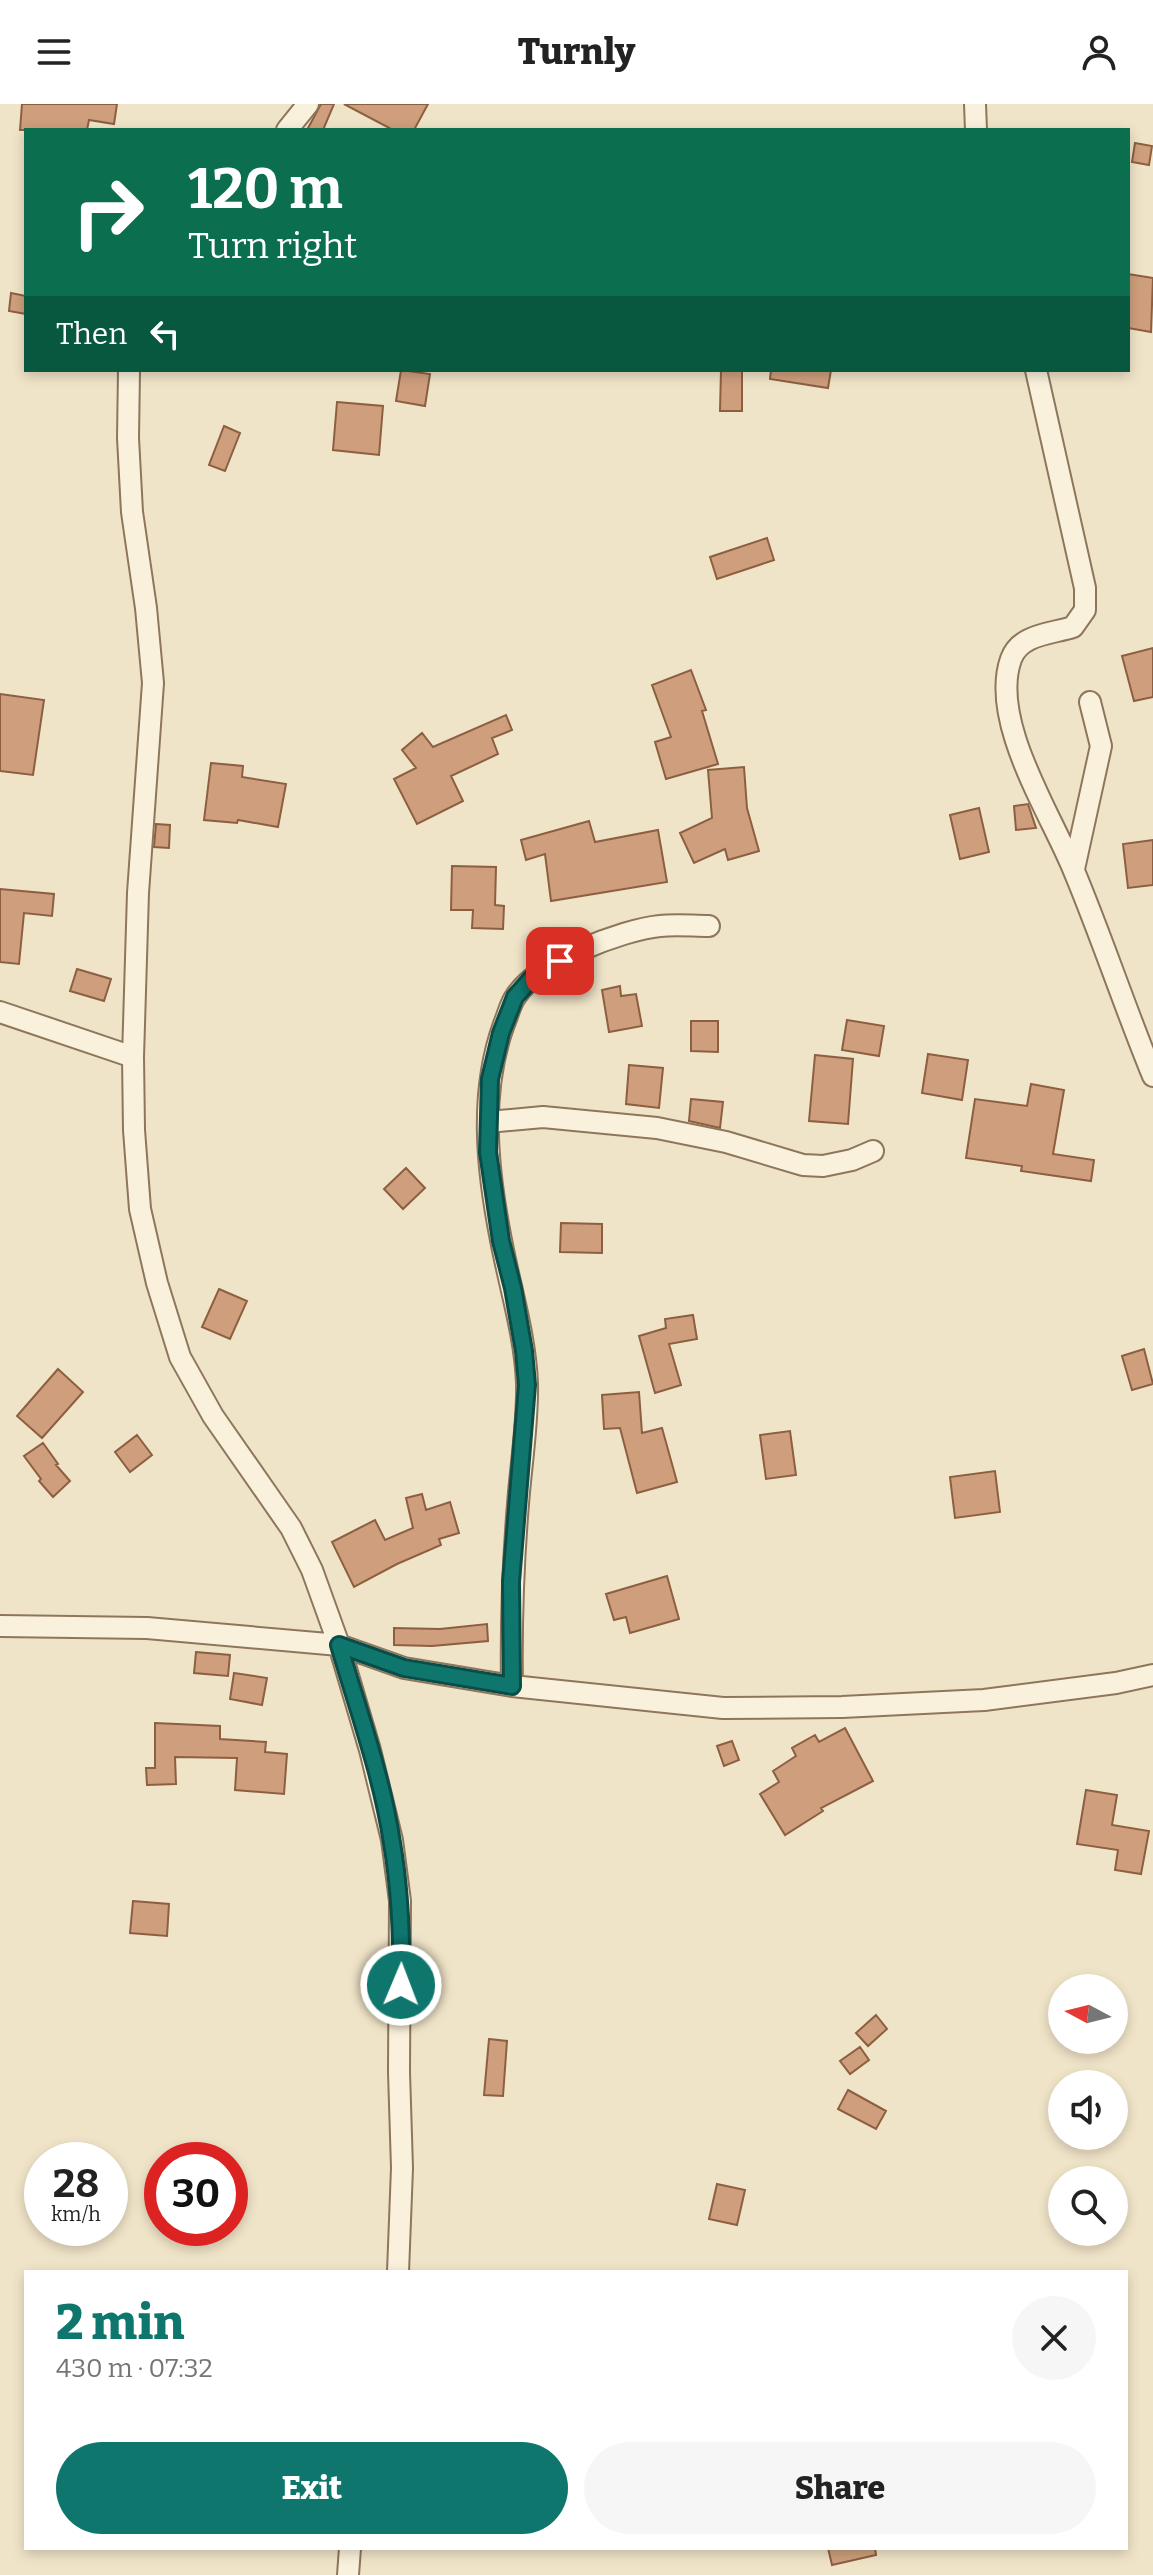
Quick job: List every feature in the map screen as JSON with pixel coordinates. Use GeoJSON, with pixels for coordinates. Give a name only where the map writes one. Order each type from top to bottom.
{"type":"FeatureCollection","features":[{"type":"Feature","properties":{"kind":"street"},"geometry":{"type":"LineString","coordinates":[[289,128],[308,104]]}},
{"type":"Feature","properties":{"kind":"street"},"geometry":{"type":"LineString","coordinates":[[975,104],[976,128]]}},
{"type":"Feature","properties":{"kind":"street"},"geometry":{"type":"LineString","coordinates":[[129,372],[132,512],[153,683],[138,893],[133,1057],[140,1209],[157,1283],[180,1357],[213,1416],[291,1528],[312,1570],[339,1645],[392,1840],[400,1901],[402,2168],[398,2270]]}},
{"type":"Feature","properties":{"kind":"street"},"geometry":{"type":"LineString","coordinates":[[1036,372],[1085,588],[1085,610],[1073,627],[1025,641],[1012,655],[1006,676],[1006,696],[1026,768],[1074,869],[1153,1076]]}},
{"type":"Feature","properties":{"kind":"street"},"geometry":{"type":"LineString","coordinates":[[1074,869],[1101,746],[1090,702]]}},
{"type":"Feature","properties":{"kind":"street"},"geometry":{"type":"LineString","coordinates":[[512,1686],[511,1582],[527,1385],[488,1152],[490,1079],[501,1033],[515,997],[532,978],[584,949],[659,926],[709,926]]}},
{"type":"Feature","properties":{"kind":"street"},"geometry":{"type":"LineString","coordinates":[[0,1012],[133,1057]]}},
{"type":"Feature","properties":{"kind":"street"},"geometry":{"type":"LineString","coordinates":[[488,1122],[543,1117],[657,1128],[726,1142],[803,1165],[823,1166],[852,1160],[873,1151]]}},
{"type":"Feature","properties":{"kind":"street"},"geometry":{"type":"LineString","coordinates":[[0,1626],[147,1628],[339,1645],[404,1668],[512,1686],[723,1708],[842,1707],[984,1700],[1116,1683],[1153,1675]]}},
{"type":"Feature","properties":{"kind":"street"},"geometry":{"type":"LineString","coordinates":[[348,2575],[350,2550]]}},
{"type":"Feature","properties":{"kind":"building"},"geometry":{"type":"Polygon","coordinates":[[[22,104],[117,104],[114,124],[89,120],[87,128],[20,130],[22,104]]]}},
{"type":"Feature","properties":{"kind":"building"},"geometry":{"type":"Polygon","coordinates":[[[321,104],[334,104],[324,128],[308,128],[321,104]]]}},
{"type":"Feature","properties":{"kind":"building"},"geometry":{"type":"Polygon","coordinates":[[[344,104],[428,104],[415,128],[389,128],[344,104]]]}},
{"type":"Feature","properties":{"kind":"building"},"geometry":{"type":"Polygon","coordinates":[[[1135,143],[1152,146],[1149,165],[1132,162],[1135,143]]]}},
{"type":"Feature","properties":{"kind":"building"},"geometry":{"type":"Polygon","coordinates":[[[1130,274],[1153,278],[1151,332],[1130,328],[1130,274]]]}},
{"type":"Feature","properties":{"kind":"building"},"geometry":{"type":"Polygon","coordinates":[[[11,293],[24,296],[24,314],[9,311],[11,293]]]}},
{"type":"Feature","properties":{"kind":"building"},"geometry":{"type":"Polygon","coordinates":[[[401,372],[430,374],[425,406],[396,401],[401,372]]]}},
{"type":"Feature","properties":{"kind":"building"},"geometry":{"type":"Polygon","coordinates":[[[721,372],[742,372],[742,411],[720,411],[721,372]]]}},
{"type":"Feature","properties":{"kind":"building"},"geometry":{"type":"Polygon","coordinates":[[[771,372],[831,372],[828,388],[770,379],[771,372]]]}},
{"type":"Feature","properties":{"kind":"building"},"geometry":{"type":"Polygon","coordinates":[[[337,402],[383,406],[379,455],[333,450],[337,402]]]}},
{"type":"Feature","properties":{"kind":"building"},"geometry":{"type":"Polygon","coordinates":[[[224,426],[240,433],[225,471],[209,465],[224,426]]]}},
{"type":"Feature","properties":{"kind":"building"},"geometry":{"type":"Polygon","coordinates":[[[767,538],[774,560],[717,579],[710,557],[767,538]]]}},
{"type":"Feature","properties":{"kind":"building"},"geometry":{"type":"Polygon","coordinates":[[[1153,648],[1153,697],[1134,701],[1122,656],[1153,648]]]}},
{"type":"Feature","properties":{"kind":"building"},"geometry":{"type":"Polygon","coordinates":[[[691,670],[706,710],[702,711],[718,764],[666,779],[655,742],[671,737],[652,685],[691,670]]]}},
{"type":"Feature","properties":{"kind":"building"},"geometry":{"type":"Polygon","coordinates":[[[0,694],[44,700],[33,775],[0,771],[0,694]]]}},
{"type":"Feature","properties":{"kind":"building"},"geometry":{"type":"Polygon","coordinates":[[[506,715],[512,730],[492,738],[498,754],[451,776],[463,801],[417,824],[394,779],[416,768],[402,750],[422,733],[433,747],[506,715]]]}},
{"type":"Feature","properties":{"kind":"building"},"geometry":{"type":"Polygon","coordinates":[[[211,763],[243,766],[242,777],[286,784],[278,827],[238,820],[237,823],[204,820],[211,763]]]}},
{"type":"Feature","properties":{"kind":"building"},"geometry":{"type":"Polygon","coordinates":[[[744,767],[747,808],[759,851],[728,860],[725,849],[694,863],[680,833],[712,818],[708,770],[744,767]]]}},
{"type":"Feature","properties":{"kind":"building"},"geometry":{"type":"Polygon","coordinates":[[[1028,804],[1036,828],[1016,830],[1014,806],[1028,804]]]}},
{"type":"Feature","properties":{"kind":"building"},"geometry":{"type":"Polygon","coordinates":[[[979,808],[989,852],[960,859],[950,815],[979,808]]]}},
{"type":"Feature","properties":{"kind":"building"},"geometry":{"type":"Polygon","coordinates":[[[589,821],[595,842],[658,830],[667,882],[551,901],[545,854],[526,860],[521,840],[589,821]]]}},
{"type":"Feature","properties":{"kind":"building"},"geometry":{"type":"Polygon","coordinates":[[[156,824],[170,825],[169,848],[154,847],[156,824]]]}},
{"type":"Feature","properties":{"kind":"building"},"geometry":{"type":"Polygon","coordinates":[[[1153,840],[1153,885],[1128,888],[1123,844],[1153,840]]]}},
{"type":"Feature","properties":{"kind":"building"},"geometry":{"type":"Polygon","coordinates":[[[452,866],[496,867],[495,905],[504,906],[503,929],[472,928],[473,910],[451,910],[452,866]]]}},
{"type":"Feature","properties":{"kind":"building"},"geometry":{"type":"Polygon","coordinates":[[[0,889],[54,894],[52,916],[24,913],[19,964],[0,962],[0,889]]]}},
{"type":"Feature","properties":{"kind":"building"},"geometry":{"type":"Polygon","coordinates":[[[77,969],[111,979],[104,1001],[70,991],[77,969]]]}},
{"type":"Feature","properties":{"kind":"building"},"geometry":{"type":"Polygon","coordinates":[[[620,986],[621,996],[636,994],[642,1026],[609,1032],[602,990],[620,986]]]}},
{"type":"Feature","properties":{"kind":"building"},"geometry":{"type":"Polygon","coordinates":[[[847,1020],[884,1026],[879,1056],[842,1050],[847,1020]]]}},
{"type":"Feature","properties":{"kind":"building"},"geometry":{"type":"Polygon","coordinates":[[[691,1021],[718,1021],[718,1052],[691,1051],[691,1021]]]}},
{"type":"Feature","properties":{"kind":"building"},"geometry":{"type":"Polygon","coordinates":[[[928,1054],[968,1060],[962,1100],[922,1093],[928,1054]]]}},
{"type":"Feature","properties":{"kind":"building"},"geometry":{"type":"Polygon","coordinates":[[[815,1055],[853,1059],[848,1124],[809,1121],[815,1055]]]}},
{"type":"Feature","properties":{"kind":"building"},"geometry":{"type":"Polygon","coordinates":[[[629,1065],[663,1068],[659,1108],[626,1104],[629,1065]]]}},
{"type":"Feature","properties":{"kind":"building"},"geometry":{"type":"Polygon","coordinates":[[[1031,1084],[1064,1090],[1053,1154],[1094,1160],[1091,1181],[1021,1171],[1022,1166],[966,1158],[975,1099],[1027,1106],[1031,1084]]]}},
{"type":"Feature","properties":{"kind":"building"},"geometry":{"type":"Polygon","coordinates":[[[691,1099],[723,1102],[720,1128],[689,1121],[691,1099]]]}},
{"type":"Feature","properties":{"kind":"building"},"geometry":{"type":"Polygon","coordinates":[[[406,1168],[425,1188],[403,1209],[384,1189],[406,1168]]]}},
{"type":"Feature","properties":{"kind":"building"},"geometry":{"type":"Polygon","coordinates":[[[561,1223],[602,1224],[602,1253],[560,1252],[561,1223]]]}},
{"type":"Feature","properties":{"kind":"building"},"geometry":{"type":"Polygon","coordinates":[[[219,1289],[247,1301],[230,1339],[202,1327],[219,1289]]]}},
{"type":"Feature","properties":{"kind":"building"},"geometry":{"type":"Polygon","coordinates":[[[693,1315],[697,1339],[669,1344],[681,1385],[655,1393],[639,1336],[666,1328],[665,1319],[693,1315]]]}},
{"type":"Feature","properties":{"kind":"building"},"geometry":{"type":"Polygon","coordinates":[[[1144,1349],[1153,1384],[1132,1390],[1122,1356],[1144,1349]]]}},
{"type":"Feature","properties":{"kind":"building"},"geometry":{"type":"Polygon","coordinates":[[[58,1369],[83,1392],[42,1438],[17,1416],[58,1369]]]}},
{"type":"Feature","properties":{"kind":"building"},"geometry":{"type":"Polygon","coordinates":[[[639,1392],[642,1433],[662,1428],[677,1482],[637,1493],[620,1428],[604,1429],[602,1395],[639,1392]]]}},
{"type":"Feature","properties":{"kind":"building"},"geometry":{"type":"Polygon","coordinates":[[[790,1431],[796,1475],[766,1479],[760,1435],[790,1431]]]}},
{"type":"Feature","properties":{"kind":"building"},"geometry":{"type":"Polygon","coordinates":[[[137,1435],[152,1455],[130,1472],[115,1452],[137,1435]]]}},
{"type":"Feature","properties":{"kind":"building"},"geometry":{"type":"Polygon","coordinates":[[[43,1443],[70,1481],[53,1497],[24,1456],[43,1443]]]}},
{"type":"Feature","properties":{"kind":"building"},"geometry":{"type":"Polygon","coordinates":[[[995,1471],[1000,1512],[955,1518],[950,1477],[995,1471]]]}},
{"type":"Feature","properties":{"kind":"building"},"geometry":{"type":"Polygon","coordinates":[[[422,1494],[426,1510],[450,1502],[459,1533],[439,1539],[441,1545],[354,1587],[332,1542],[375,1520],[385,1540],[413,1528],[406,1498],[422,1494]]]}},
{"type":"Feature","properties":{"kind":"building"},"geometry":{"type":"Polygon","coordinates":[[[667,1576],[679,1619],[630,1633],[626,1617],[614,1620],[606,1594],[667,1576]]]}},
{"type":"Feature","properties":{"kind":"building"},"geometry":{"type":"Polygon","coordinates":[[[487,1624],[488,1641],[432,1646],[394,1645],[394,1628],[440,1629],[487,1624]]]}},
{"type":"Feature","properties":{"kind":"building"},"geometry":{"type":"Polygon","coordinates":[[[196,1652],[230,1655],[228,1676],[194,1673],[196,1652]]]}},
{"type":"Feature","properties":{"kind":"building"},"geometry":{"type":"Polygon","coordinates":[[[234,1673],[267,1678],[262,1705],[230,1699],[234,1673]]]}},
{"type":"Feature","properties":{"kind":"building"},"geometry":{"type":"Polygon","coordinates":[[[155,1723],[220,1726],[220,1739],[266,1742],[265,1752],[287,1754],[284,1794],[235,1790],[237,1758],[175,1757],[176,1784],[147,1785],[146,1768],[155,1768],[155,1723]]]}},
{"type":"Feature","properties":{"kind":"building"},"geometry":{"type":"Polygon","coordinates":[[[845,1728],[873,1781],[821,1808],[823,1811],[785,1835],[760,1794],[779,1782],[773,1771],[796,1756],[792,1748],[815,1735],[819,1742],[845,1728]]]}},
{"type":"Feature","properties":{"kind":"building"},"geometry":{"type":"Polygon","coordinates":[[[732,1741],[739,1760],[724,1766],[717,1746],[732,1741]]]}},
{"type":"Feature","properties":{"kind":"building"},"geometry":{"type":"Polygon","coordinates":[[[1086,1790],[1117,1795],[1112,1825],[1149,1831],[1141,1874],[1115,1870],[1118,1850],[1077,1844],[1086,1790]]]}},
{"type":"Feature","properties":{"kind":"building"},"geometry":{"type":"Polygon","coordinates":[[[133,1901],[169,1904],[167,1936],[130,1933],[133,1901]]]}},
{"type":"Feature","properties":{"kind":"building"},"geometry":{"type":"Polygon","coordinates":[[[876,2015],[887,2029],[868,2046],[856,2033],[876,2015]]]}},
{"type":"Feature","properties":{"kind":"building"},"geometry":{"type":"Polygon","coordinates":[[[489,2039],[507,2041],[503,2096],[484,2095],[489,2039]]]}},
{"type":"Feature","properties":{"kind":"building"},"geometry":{"type":"Polygon","coordinates":[[[860,2047],[869,2060],[850,2074],[840,2061],[860,2047]]]}},
{"type":"Feature","properties":{"kind":"building"},"geometry":{"type":"Polygon","coordinates":[[[848,2090],[886,2111],[876,2129],[838,2109],[848,2090]]]}},
{"type":"Feature","properties":{"kind":"building"},"geometry":{"type":"Polygon","coordinates":[[[717,2184],[745,2190],[737,2225],[709,2219],[717,2184]]]}},
{"type":"Feature","properties":{"kind":"building"},"geometry":{"type":"Polygon","coordinates":[[[828,2550],[875,2550],[876,2555],[832,2565],[828,2550]]]}},
{"type":"Feature","properties":{"kind":"route"},"geometry":{"type":"LineString","coordinates":[[401,1985],[400,1901],[392,1840],[339,1645],[404,1668],[512,1686],[511,1582],[527,1385],[524,1351],[501,1241],[488,1152],[490,1079],[501,1033],[515,997],[532,978],[560,961]]}}]}
